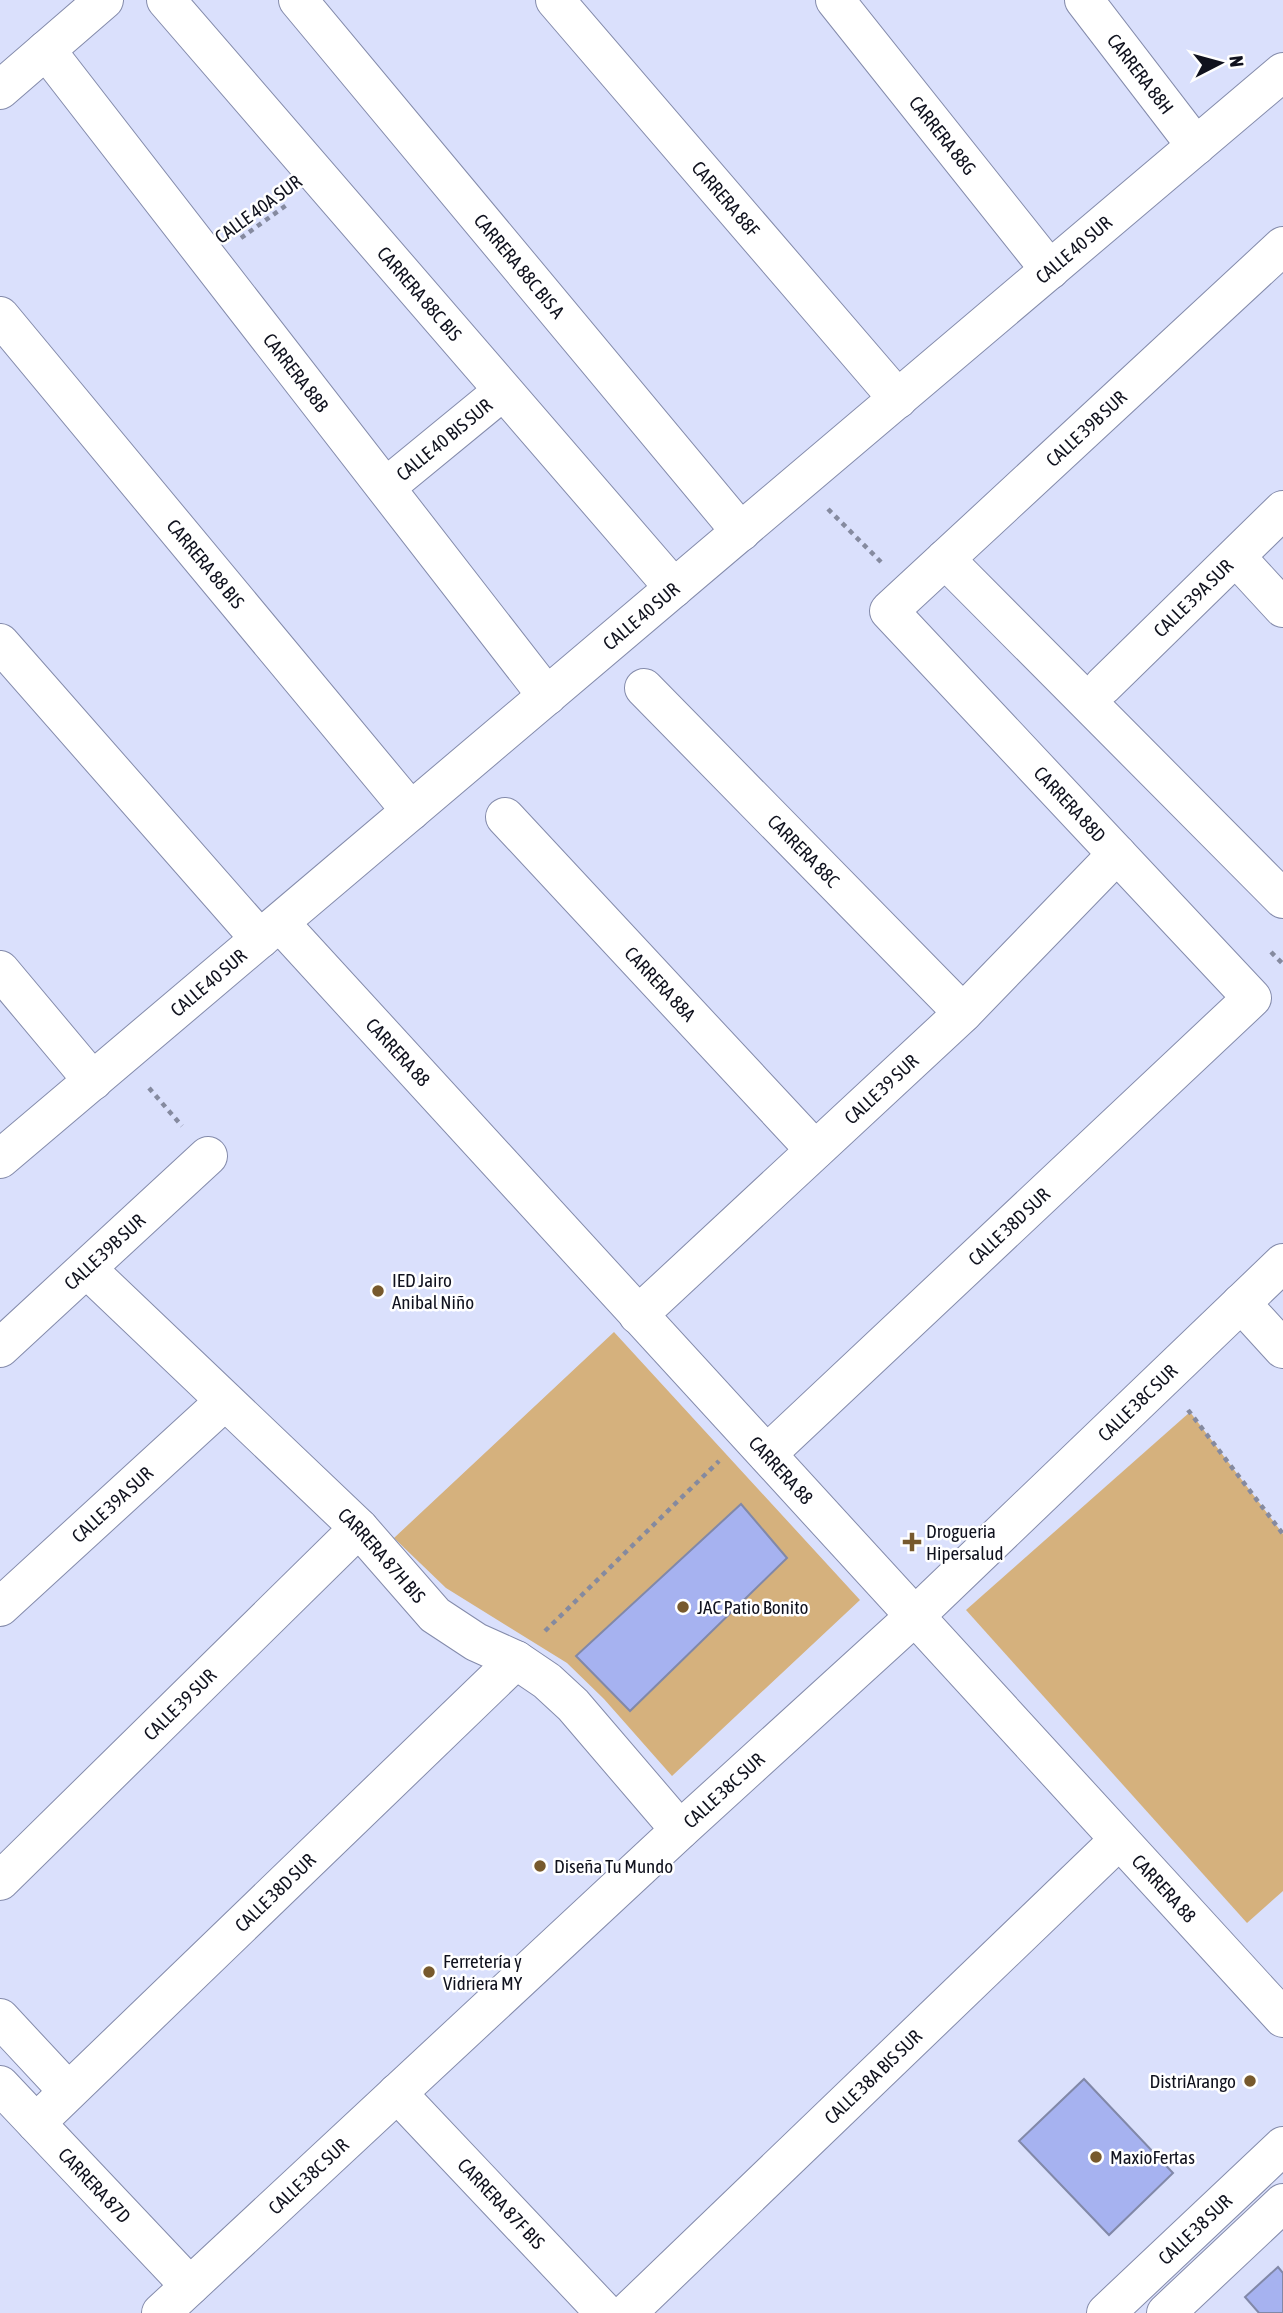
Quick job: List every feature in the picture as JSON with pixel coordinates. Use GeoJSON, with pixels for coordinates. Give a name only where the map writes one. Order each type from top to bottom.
{"type":"FeatureCollection","features":[{"type":"Feature","properties":{"kind":"street"},"geometry":{"type":"LineString","coordinates":[[0,90],[104,0]]}},
{"type":"Feature","properties":{"kind":"street","name":"CARRERA 88C BIS"},"geometry":{"type":"LineString","coordinates":[[166,0],[674,588]]}},
{"type":"Feature","properties":{"kind":"street","name":"CARRERA 88C BIS A"},"geometry":{"type":"LineString","coordinates":[[298,0],[741,532]]}},
{"type":"Feature","properties":{"kind":"street","name":"CARRERA 88F"},"geometry":{"type":"LineString","coordinates":[[555,0],[898,399]]}},
{"type":"Feature","properties":{"kind":"street","name":"CARRERA 88G"},"geometry":{"type":"LineString","coordinates":[[835,0],[1050,270]]}},
{"type":"Feature","properties":{"kind":"street","name":"CARRERA 88H"},"geometry":{"type":"LineString","coordinates":[[1084,0],[1196,146]]}},
{"type":"Feature","properties":{"kind":"street","name":"CARRERA 88B"},"geometry":{"type":"LineString","coordinates":[[46,50],[547,696]]}},
{"type":"Feature","properties":{"kind":"street","name":"CALLE 40 SUR"},"geometry":{"type":"LineString","coordinates":[[0,1159],[1283,72]]}},
{"type":"Feature","properties":{"kind":"street","name":"CALLE 39B SUR"},"geometry":{"type":"LineString","coordinates":[[889,611],[1283,246]]}},
{"type":"Feature","properties":{"kind":"street","name":"CARRERA 88 BIS"},"geometry":{"type":"LineString","coordinates":[[0,316],[411,811]]}},
{"type":"Feature","properties":{"kind":"street","name":"CALLE 40 BIS SUR"},"geometry":{"type":"LineString","coordinates":[[386,487],[503,391]]}},
{"type":"Feature","properties":{"kind":"street","name":"CALLE 39A SUR"},"geometry":{"type":"LineString","coordinates":[[1103,686],[1283,510]]}},
{"type":"Feature","properties":{"kind":"street"},"geometry":{"type":"LineString","coordinates":[[1236,557],[1283,608]]}},
{"type":"Feature","properties":{"kind":"street"},"geometry":{"type":"LineString","coordinates":[[945,559],[1283,899]]}},
{"type":"Feature","properties":{"kind":"street","name":"CARRERA 88D"},"geometry":{"type":"LineString","coordinates":[[889,611],[1252,998]]}},
{"type":"Feature","properties":{"kind":"street","name":"CARRERA 88"},"geometry":{"type":"LineString","coordinates":[[0,643],[270,931],[638,1315],[1283,2018]]}},
{"type":"Feature","properties":{"kind":"street","name":"CARRERA 88C"},"geometry":{"type":"LineString","coordinates":[[644,688],[963,1013]]}},
{"type":"Feature","properties":{"kind":"street","name":"CARRERA 88A"},"geometry":{"type":"LineString","coordinates":[[505,817],[815,1150]]}},
{"type":"Feature","properties":{"kind":"street","name":"CALLE 39 SUR"},"geometry":{"type":"LineString","coordinates":[[638,1315],[963,1013],[1117,853]]}},
{"type":"Feature","properties":{"kind":"street"},"geometry":{"type":"LineString","coordinates":[[0,970],[93,1081]]}},
{"type":"Feature","properties":{"kind":"street","name":"CALLE 38D SUR"},"geometry":{"type":"LineString","coordinates":[[757,1444],[1252,998]]}},
{"type":"Feature","properties":{"kind":"street","name":"CALLE 39B SUR"},"geometry":{"type":"LineString","coordinates":[[0,1348],[208,1156]]}},
{"type":"Feature","properties":{"kind":"street","name":"CALLE 38C SUR"},"geometry":{"type":"LineString","coordinates":[[160,2313],[680,1830],[915,1616],[1283,1263]]}},
{"type":"Feature","properties":{"kind":"street","name":"CARRERA 87H BIS"},"geometry":{"type":"LineString","coordinates":[[87,1269],[359,1528],[435,1615],[476,1642],[516,1660],[547,1681],[573,1705],[680,1830]]}},
{"type":"Feature","properties":{"kind":"street"},"geometry":{"type":"LineString","coordinates":[[1241,1303],[1283,1349]]}},
{"type":"Feature","properties":{"kind":"street","name":"CALLE 39A SUR"},"geometry":{"type":"LineString","coordinates":[[0,1607],[225,1401]]}},
{"type":"Feature","properties":{"kind":"street","name":"CALLE 39 SUR"},"geometry":{"type":"LineString","coordinates":[[0,1881],[359,1528]]}},
{"type":"Feature","properties":{"kind":"street","name":"CALLE 38D SUR"},"geometry":{"type":"LineString","coordinates":[[36,2123],[516,1660]]}},
{"type":"Feature","properties":{"kind":"street","name":"CALLE 38A BIS SUR"},"geometry":{"type":"LineString","coordinates":[[627,2313],[1119,1840]]}},
{"type":"Feature","properties":{"kind":"street"},"geometry":{"type":"LineString","coordinates":[[0,2018],[68,2091]]}},
{"type":"Feature","properties":{"kind":"street","name":"CARRERA 87D"},"geometry":{"type":"LineString","coordinates":[[0,2085],[190,2286]]}},
{"type":"Feature","properties":{"kind":"street","name":"CARRERA 87F BIS"},"geometry":{"type":"LineString","coordinates":[[397,2093],[605,2313]]}},
{"type":"Feature","properties":{"kind":"street","name":"CALLE 38 SUR"},"geometry":{"type":"LineString","coordinates":[[1128,2306],[1283,2146]]}},
{"type":"Feature","properties":{"kind":"street"},"geometry":{"type":"LineString","coordinates":[[1166,2313],[1283,2203]]}},
{"type":"Feature","properties":{"kind":"path","name":"CALLE 40A SUR"},"geometry":{"type":"LineString","coordinates":[[211,260],[322,179]]}},
{"type":"Feature","properties":{"kind":"path"},"geometry":{"type":"LineString","coordinates":[[122,1056],[208,1156]]}},
{"type":"Feature","properties":{"kind":"path"},"geometry":{"type":"LineString","coordinates":[[1163,1378],[1283,1534]]}},
{"type":"Feature","properties":{"kind":"path"},"geometry":{"type":"LineString","coordinates":[[516,1660],[757,1444]]}},
{"type":"Feature","properties":{"kind":"shaded area"},"geometry":{"type":"Polygon","coordinates":[[[614,1332],[860,1600],[672,1776],[604,1699],[567,1663],[446,1588],[394,1538],[614,1332]]]}},
{"type":"Feature","properties":{"kind":"shaded area"},"geometry":{"type":"Polygon","coordinates":[[[1190,1412],[1283,1534],[1283,1891],[1247,1923],[966,1610],[1190,1412]]]}},
{"type":"Feature","properties":{"kind":"building","name":"JAC Patio Bonito"},"geometry":{"type":"Polygon","coordinates":[[[741,1504],[787,1558],[630,1711],[576,1656],[741,1504]]]}},
{"type":"Feature","properties":{"kind":"building","name":"MaxioFertas"},"geometry":{"type":"Polygon","coordinates":[[[1084,2079],[1173,2173],[1109,2235],[1019,2141],[1084,2079]]]}},
{"type":"Feature","properties":{"kind":"building"},"geometry":{"type":"Polygon","coordinates":[[[1278,2267],[1283,2273],[1283,2313],[1259,2313],[1245,2297],[1278,2267]]]}},
{"type":"Feature","properties":{"kind":"place","name":"IED Jairo Anibal Niño"},"geometry":{"type":"Point","coordinates":[378,1291]}},
{"type":"Feature","properties":{"kind":"place","name":"Drogueria Hipersalud"},"geometry":{"type":"Point","coordinates":[912,1542]}},
{"type":"Feature","properties":{"kind":"place","name":"JAC Patio Bonito"},"geometry":{"type":"Point","coordinates":[683,1607]}},
{"type":"Feature","properties":{"kind":"place","name":"Diseña Tu Mundo"},"geometry":{"type":"Point","coordinates":[540,1866]}},
{"type":"Feature","properties":{"kind":"place","name":"Ferretería y Vidriera MY"},"geometry":{"type":"Point","coordinates":[429,1972]}},
{"type":"Feature","properties":{"kind":"place","name":"DistriArango"},"geometry":{"type":"Point","coordinates":[1250,2081]}},
{"type":"Feature","properties":{"kind":"place","name":"MaxioFertas"},"geometry":{"type":"Point","coordinates":[1096,2157]}}]}
